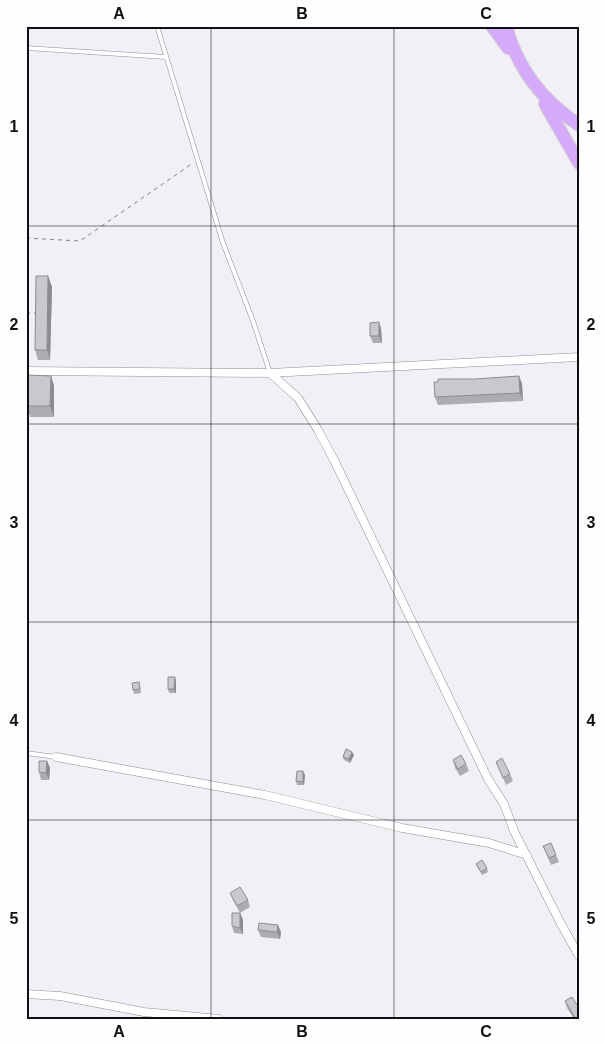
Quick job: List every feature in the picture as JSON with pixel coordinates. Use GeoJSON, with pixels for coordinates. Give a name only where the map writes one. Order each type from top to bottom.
{"type":"FeatureCollection","features":[{"type":"Feature","properties":{"kind":"highway"},"geometry":{"type":"LineString","coordinates":[[492,26],[537,88],[579,162]]}},
{"type":"Feature","properties":{"kind":"highway"},"geometry":{"type":"LineString","coordinates":[[506,26],[509,40],[522,67]]}},
{"type":"Feature","properties":{"kind":"highway"},"geometry":{"type":"LineString","coordinates":[[537,88],[559,111],[579,126]]}},
{"type":"Feature","properties":{"kind":"street"},"geometry":{"type":"LineString","coordinates":[[26,371],[270,372],[579,357]]}},
{"type":"Feature","properties":{"kind":"street"},"geometry":{"type":"LineString","coordinates":[[270,372],[298,398],[334,460],[488,779],[504,804],[514,831],[579,956]]}},
{"type":"Feature","properties":{"kind":"street"},"geometry":{"type":"LineString","coordinates":[[56,757],[265,795],[402,828],[489,843],[527,855]]}},
{"type":"Feature","properties":{"kind":"street"},"geometry":{"type":"LineString","coordinates":[[26,994],[60,996],[144,1012],[219,1019]]}},
{"type":"Feature","properties":{"kind":"lane"},"geometry":{"type":"LineString","coordinates":[[157,26],[223,243],[270,372]]}},
{"type":"Feature","properties":{"kind":"lane"},"geometry":{"type":"LineString","coordinates":[[26,48],[166,57]]}},
{"type":"Feature","properties":{"kind":"lane"},"geometry":{"type":"LineString","coordinates":[[26,753],[56,757]]}},
{"type":"Feature","properties":{"kind":"path"},"geometry":{"type":"LineString","coordinates":[[26,238],[80,241],[198,160]]}},
{"type":"Feature","properties":{"kind":"path"},"geometry":{"type":"LineString","coordinates":[[26,313],[39,313]]}},
{"type":"Feature","properties":{"kind":"building"},"geometry":{"type":"Polygon","coordinates":[[[36,276],[48,276],[47,350],[35,350],[36,276]]]}},
{"type":"Feature","properties":{"kind":"building"},"geometry":{"type":"Polygon","coordinates":[[[379,322],[379,336],[370,336],[370,323],[379,322]]]}},
{"type":"Feature","properties":{"kind":"building"},"geometry":{"type":"Polygon","coordinates":[[[27,375],[51,376],[50,406],[27,406],[27,375]]]}},
{"type":"Feature","properties":{"kind":"building"},"geometry":{"type":"Polygon","coordinates":[[[519,376],[520,393],[435,397],[434,382],[438,382],[438,379],[519,376]]]}},
{"type":"Feature","properties":{"kind":"building"},"geometry":{"type":"Polygon","coordinates":[[[168,677],[175,677],[174,689],[168,689],[168,677]]]}},
{"type":"Feature","properties":{"kind":"building"},"geometry":{"type":"Polygon","coordinates":[[[139,682],[140,689],[133,690],[132,683],[139,682]]]}},
{"type":"Feature","properties":{"kind":"building"},"geometry":{"type":"Polygon","coordinates":[[[346,749],[352,752],[349,759],[343,757],[346,749]]]}},
{"type":"Feature","properties":{"kind":"building"},"geometry":{"type":"Polygon","coordinates":[[[461,755],[466,764],[458,769],[453,760],[461,755]]]}},
{"type":"Feature","properties":{"kind":"building"},"geometry":{"type":"Polygon","coordinates":[[[502,758],[510,774],[503,778],[496,762],[502,758]]]}},
{"type":"Feature","properties":{"kind":"building"},"geometry":{"type":"Polygon","coordinates":[[[39,761],[47,761],[46,773],[39,772],[39,761]]]}},
{"type":"Feature","properties":{"kind":"building"},"geometry":{"type":"Polygon","coordinates":[[[297,771],[303,771],[303,782],[296,781],[297,771]]]}},
{"type":"Feature","properties":{"kind":"building"},"geometry":{"type":"Polygon","coordinates":[[[551,843],[556,855],[549,858],[543,846],[551,843]]]}},
{"type":"Feature","properties":{"kind":"building"},"geometry":{"type":"Polygon","coordinates":[[[482,860],[487,868],[481,872],[476,864],[482,860]]]}},
{"type":"Feature","properties":{"kind":"building"},"geometry":{"type":"Polygon","coordinates":[[[240,887],[248,900],[237,906],[230,893],[240,887]]]}},
{"type":"Feature","properties":{"kind":"building"},"geometry":{"type":"Polygon","coordinates":[[[232,913],[240,913],[240,928],[232,926],[232,913]]]}},
{"type":"Feature","properties":{"kind":"building"},"geometry":{"type":"Polygon","coordinates":[[[259,923],[278,925],[277,932],[258,930],[259,923]]]}},
{"type":"Feature","properties":{"kind":"building"},"geometry":{"type":"Polygon","coordinates":[[[572,997],[579,1008],[579,1019],[576,1019],[565,1001],[572,997]]]}}]}
